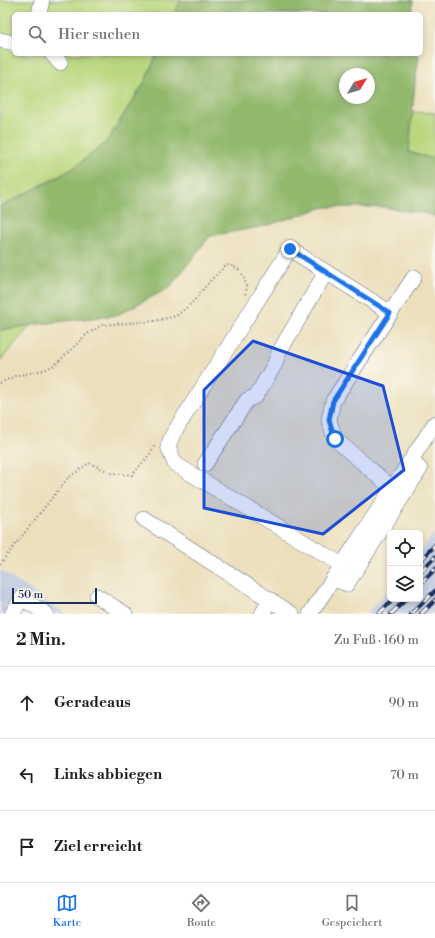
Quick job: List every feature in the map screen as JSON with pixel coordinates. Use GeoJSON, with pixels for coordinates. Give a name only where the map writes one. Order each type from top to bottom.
{"type":"FeatureCollection","features":[{"type":"Feature","properties":{"kind":"lane"},"geometry":{"type":"LineString","coordinates":[[39,12],[42,0]]}},
{"type":"Feature","properties":{"kind":"lane"},"geometry":{"type":"LineString","coordinates":[[0,40],[12,43]]}},
{"type":"Feature","properties":{"kind":"lane"},"geometry":{"type":"LineString","coordinates":[[342,565],[175,464],[168,446],[173,434],[290,249],[390,313]]}},
{"type":"Feature","properties":{"kind":"lane"},"geometry":{"type":"LineString","coordinates":[[205,464],[247,400],[256,396],[275,364],[278,354],[326,272]]}},
{"type":"Feature","properties":{"kind":"lane"},"geometry":{"type":"LineString","coordinates":[[392,488],[335,439],[329,420],[333,401],[414,277]]}},
{"type":"Feature","properties":{"kind":"lane"},"geometry":{"type":"LineString","coordinates":[[310,614],[435,423]]}},
{"type":"Feature","properties":{"kind":"lane"},"geometry":{"type":"LineString","coordinates":[[333,579],[347,584],[420,469],[411,460]]}},
{"type":"Feature","properties":{"kind":"lane"},"geometry":{"type":"LineString","coordinates":[[144,519],[292,614]]}},
{"type":"Feature","properties":{"kind":"lane"},"geometry":{"type":"LineString","coordinates":[[97,596],[125,614]]}},
{"type":"Feature","properties":{"kind":"lane"},"geometry":{"type":"LineString","coordinates":[[12,614],[22,598],[46,614]]}},
{"type":"Feature","properties":{"kind":"lane"},"geometry":{"type":"LineString","coordinates":[[262,614],[270,600]]}},
{"type":"Feature","properties":{"kind":"path"},"geometry":{"type":"LineString","coordinates":[[0,383],[15,376],[44,370],[55,365],[86,335],[102,325],[155,321],[176,316],[192,303],[209,282],[226,265],[233,266],[239,270]]}},
{"type":"Feature","properties":{"kind":"path"},"geometry":{"type":"LineString","coordinates":[[242,274],[246,284],[246,291],[242,298]]}},
{"type":"Feature","properties":{"kind":"path"},"geometry":{"type":"LineString","coordinates":[[0,564],[67,479],[89,463],[112,474],[132,475],[150,454],[158,440]]}},
{"type":"Feature","properties":{"kind":"highlighted area"},"geometry":{"type":"Polygon","coordinates":[[[253,341],[383,386],[404,470],[323,534],[204,508],[204,390],[253,341]]]}},
{"type":"Feature","properties":{"kind":"shaded area"},"geometry":{"type":"Polygon","coordinates":[[[435,533],[435,611],[432,614],[366,614],[387,591],[387,602],[423,602],[423,547],[435,533]]]}},
{"type":"Feature","properties":{"kind":"shaded area"},"geometry":{"type":"Polygon","coordinates":[[[0,570],[66,614],[0,614],[0,570]]]}},
{"type":"Feature","properties":{"kind":"green space"},"geometry":{"type":"Polygon","coordinates":[[[0,0],[181,0],[175,12],[12,12],[12,56],[156,56],[144,83],[105,144],[69,171],[0,207],[0,0]]]}},
{"type":"Feature","properties":{"kind":"green space"},"geometry":{"type":"Polygon","coordinates":[[[181,0],[413,0],[412,12],[175,12],[181,0]]]}},
{"type":"Feature","properties":{"kind":"green space"},"geometry":{"type":"Polygon","coordinates":[[[156,56],[418,56],[409,152],[435,159],[435,218],[433,215],[383,207],[325,207],[265,226],[210,236],[169,288],[117,315],[0,330],[0,207],[69,171],[105,144],[144,83],[156,56]]]}},
{"type":"Feature","properties":{"kind":"green space"},"geometry":{"type":"Polygon","coordinates":[[[412,112],[435,113],[435,159],[409,153],[412,112]]]}},
{"type":"Feature","properties":{"kind":"green space"},"geometry":{"type":"Polygon","coordinates":[[[31,325],[0,361],[0,330],[31,325]]]}},
{"type":"Feature","properties":{"kind":"railway"},"geometry":{"type":"LineString","coordinates":[[423,558],[435,545]]}},
{"type":"Feature","properties":{"kind":"railway"},"geometry":{"type":"LineString","coordinates":[[423,569],[435,557]]}},
{"type":"Feature","properties":{"kind":"railway"},"geometry":{"type":"LineString","coordinates":[[423,581],[435,569]]}},
{"type":"Feature","properties":{"kind":"railway"},"geometry":{"type":"LineString","coordinates":[[411,614],[435,591]]}},
{"type":"Feature","properties":{"kind":"railway"},"geometry":{"type":"LineString","coordinates":[[421,614],[435,600]]}},
{"type":"Feature","properties":{"kind":"railway"},"geometry":{"type":"LineString","coordinates":[[379,614],[390,602]]}},
{"type":"Feature","properties":{"kind":"railway"},"geometry":{"type":"LineString","coordinates":[[391,614],[403,602]]}},
{"type":"Feature","properties":{"kind":"route"},"geometry":{"type":"LineString","coordinates":[[290,249],[390,313],[333,401],[329,420],[335,439]]}}]}
